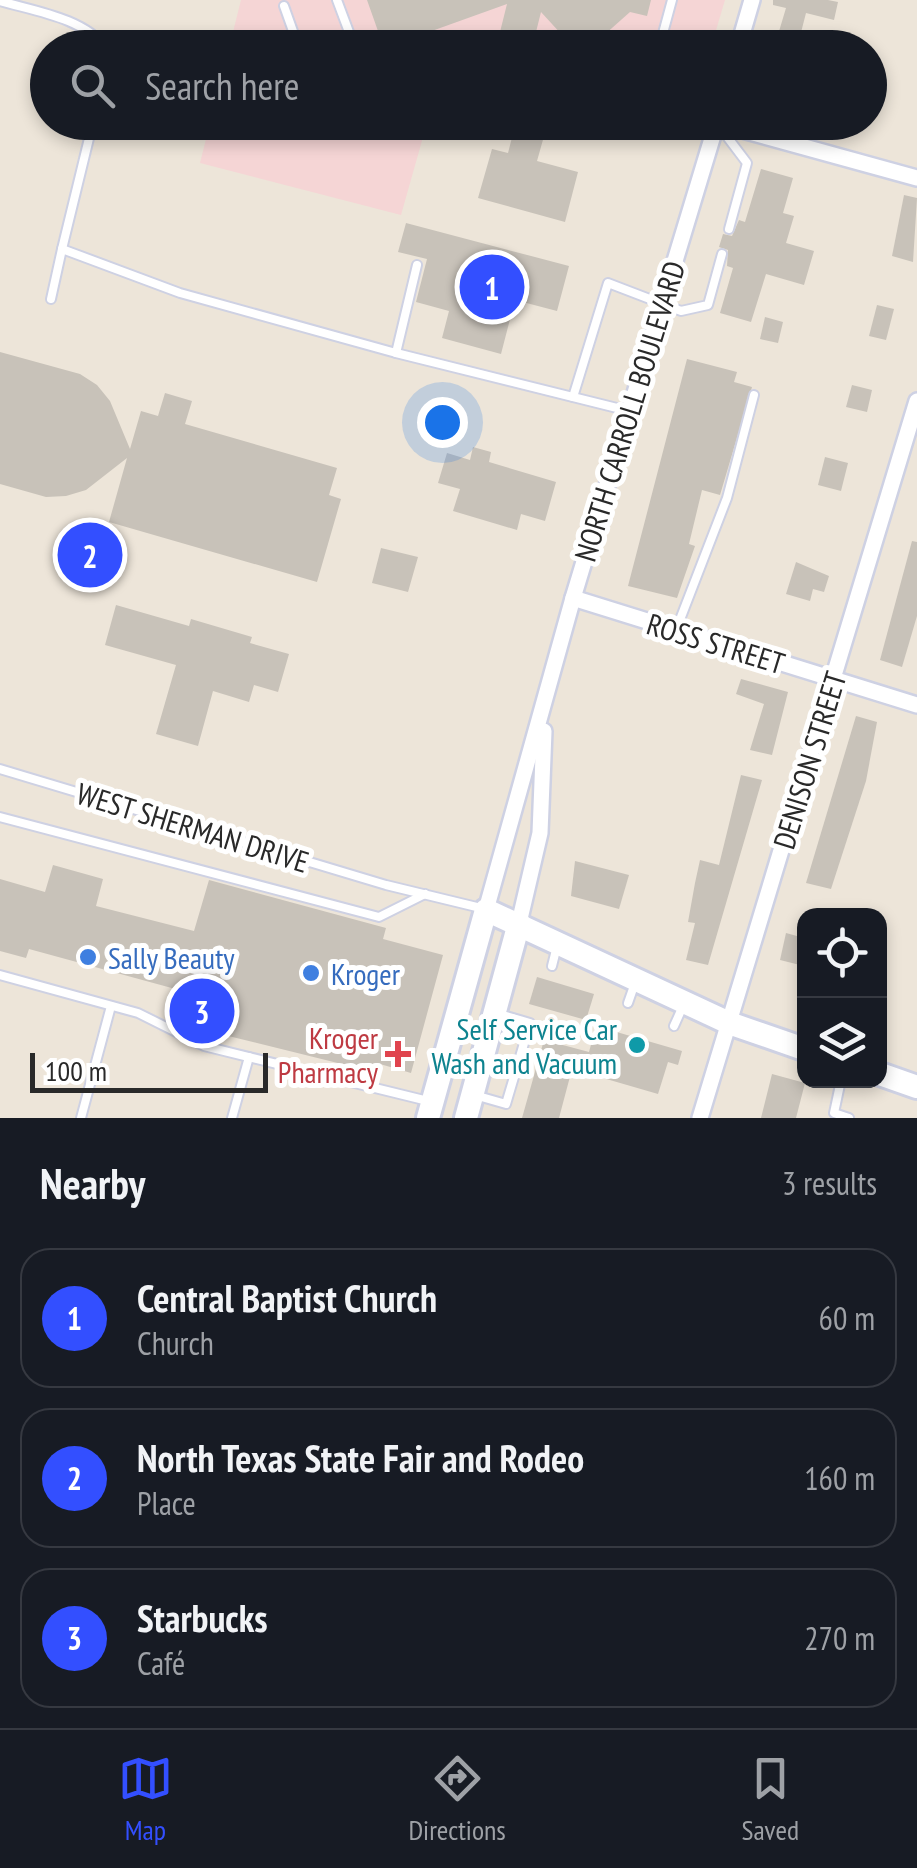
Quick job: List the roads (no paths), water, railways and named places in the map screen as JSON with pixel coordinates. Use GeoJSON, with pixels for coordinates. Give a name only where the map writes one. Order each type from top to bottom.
{"type":"FeatureCollection","features":[{"type":"Feature","properties":{"kind":"street"},"geometry":{"type":"LineString","coordinates":[[743,30],[752,0]]}},
{"type":"Feature","properties":{"kind":"street","name":"NORTH CARROLL BOULEVARD"},"geometry":{"type":"LineString","coordinates":[[430,1110],[574,598],[711,140]]}},
{"type":"Feature","properties":{"kind":"street"},"geometry":{"type":"LineString","coordinates":[[778,140],[917,178]]}},
{"type":"Feature","properties":{"kind":"street","name":"DENISON STREET"},"geometry":{"type":"LineString","coordinates":[[703,1118],[917,401]]}},
{"type":"Feature","properties":{"kind":"street","name":"ROSS STREET"},"geometry":{"type":"LineString","coordinates":[[574,598],[917,705]]}},
{"type":"Feature","properties":{"kind":"street","name":"NORTH CARROLL BOULEVARD"},"geometry":{"type":"LineString","coordinates":[[466,1118],[520,923],[540,832],[546,702]]}},
{"type":"Feature","properties":{"kind":"street"},"geometry":{"type":"LineString","coordinates":[[486,910],[729,1023],[797,1047]]}},
{"type":"Feature","properties":{"kind":"street"},"geometry":{"type":"LineString","coordinates":[[887,1076],[917,1087]]}},
{"type":"Feature","properties":{"kind":"street"},"geometry":{"type":"LineString","coordinates":[[430,1110],[473,1094]]}},
{"type":"Feature","properties":{"kind":"lane"},"geometry":{"type":"LineString","coordinates":[[337,0],[349,30]]}},
{"type":"Feature","properties":{"kind":"lane"},"geometry":{"type":"LineString","coordinates":[[664,30],[672,0]]}},
{"type":"Feature","properties":{"kind":"lane"},"geometry":{"type":"LineString","coordinates":[[0,1],[84,30]]}},
{"type":"Feature","properties":{"kind":"lane"},"geometry":{"type":"LineString","coordinates":[[284,6],[293,30]]}},
{"type":"Feature","properties":{"kind":"lane"},"geometry":{"type":"LineString","coordinates":[[51,299],[89,140]]}},
{"type":"Feature","properties":{"kind":"lane"},"geometry":{"type":"LineString","coordinates":[[729,229],[748,163],[730,140]]}},
{"type":"Feature","properties":{"kind":"lane"},"geometry":{"type":"LineString","coordinates":[[62,249],[180,292],[396,353],[629,411]]}},
{"type":"Feature","properties":{"kind":"lane"},"geometry":{"type":"LineString","coordinates":[[573,396],[608,284],[680,311],[708,305],[722,254]]}},
{"type":"Feature","properties":{"kind":"lane"},"geometry":{"type":"LineString","coordinates":[[396,353],[417,265]]}},
{"type":"Feature","properties":{"kind":"lane"},"geometry":{"type":"LineString","coordinates":[[676,630],[727,498],[754,395]]}},
{"type":"Feature","properties":{"kind":"lane","name":"WEST SHERMAN DRIVE"},"geometry":{"type":"LineString","coordinates":[[0,768],[386,885],[486,910]]}},
{"type":"Feature","properties":{"kind":"lane"},"geometry":{"type":"LineString","coordinates":[[0,816],[379,918],[425,894]]}},
{"type":"Feature","properties":{"kind":"lane"},"geometry":{"type":"LineString","coordinates":[[552,966],[558,942]]}},
{"type":"Feature","properties":{"kind":"lane"},"geometry":{"type":"LineString","coordinates":[[0,976],[138,1013],[204,1046],[430,1110]]}},
{"type":"Feature","properties":{"kind":"lane"},"geometry":{"type":"LineString","coordinates":[[628,1003],[636,978]]}},
{"type":"Feature","properties":{"kind":"lane"},"geometry":{"type":"LineString","coordinates":[[674,1026],[685,1002]]}},
{"type":"Feature","properties":{"kind":"lane"},"geometry":{"type":"LineString","coordinates":[[80,1118],[111,1006]]}},
{"type":"Feature","properties":{"kind":"lane"},"geometry":{"type":"LineString","coordinates":[[473,1094],[506,1104],[530,1023],[495,1013]]}},
{"type":"Feature","properties":{"kind":"lane"},"geometry":{"type":"LineString","coordinates":[[232,1118],[249,1057]]}},
{"type":"Feature","properties":{"kind":"lane"},"geometry":{"type":"LineString","coordinates":[[839,1088],[834,1113],[849,1118]]}},
{"type":"Feature","properties":{"kind":"place","name":"Central Baptist Church"},"geometry":{"type":"Point","coordinates":[492,287]}},
{"type":"Feature","properties":{"kind":"place","name":"North Texas State Fair and Rodeo"},"geometry":{"type":"Point","coordinates":[90,555]}},
{"type":"Feature","properties":{"kind":"place","name":"Sally Beauty"},"geometry":{"type":"Point","coordinates":[88,957]}},
{"type":"Feature","properties":{"kind":"place","name":"Kroger"},"geometry":{"type":"Point","coordinates":[311,973]}},
{"type":"Feature","properties":{"kind":"place","name":"Starbucks"},"geometry":{"type":"Point","coordinates":[202,1011]}},
{"type":"Feature","properties":{"kind":"place","name":"Self Service Car Wash and Vacuum"},"geometry":{"type":"Point","coordinates":[637,1045]}},
{"type":"Feature","properties":{"kind":"place","name":"Kroger Pharmacy"},"geometry":{"type":"Point","coordinates":[398,1054]}}]}
